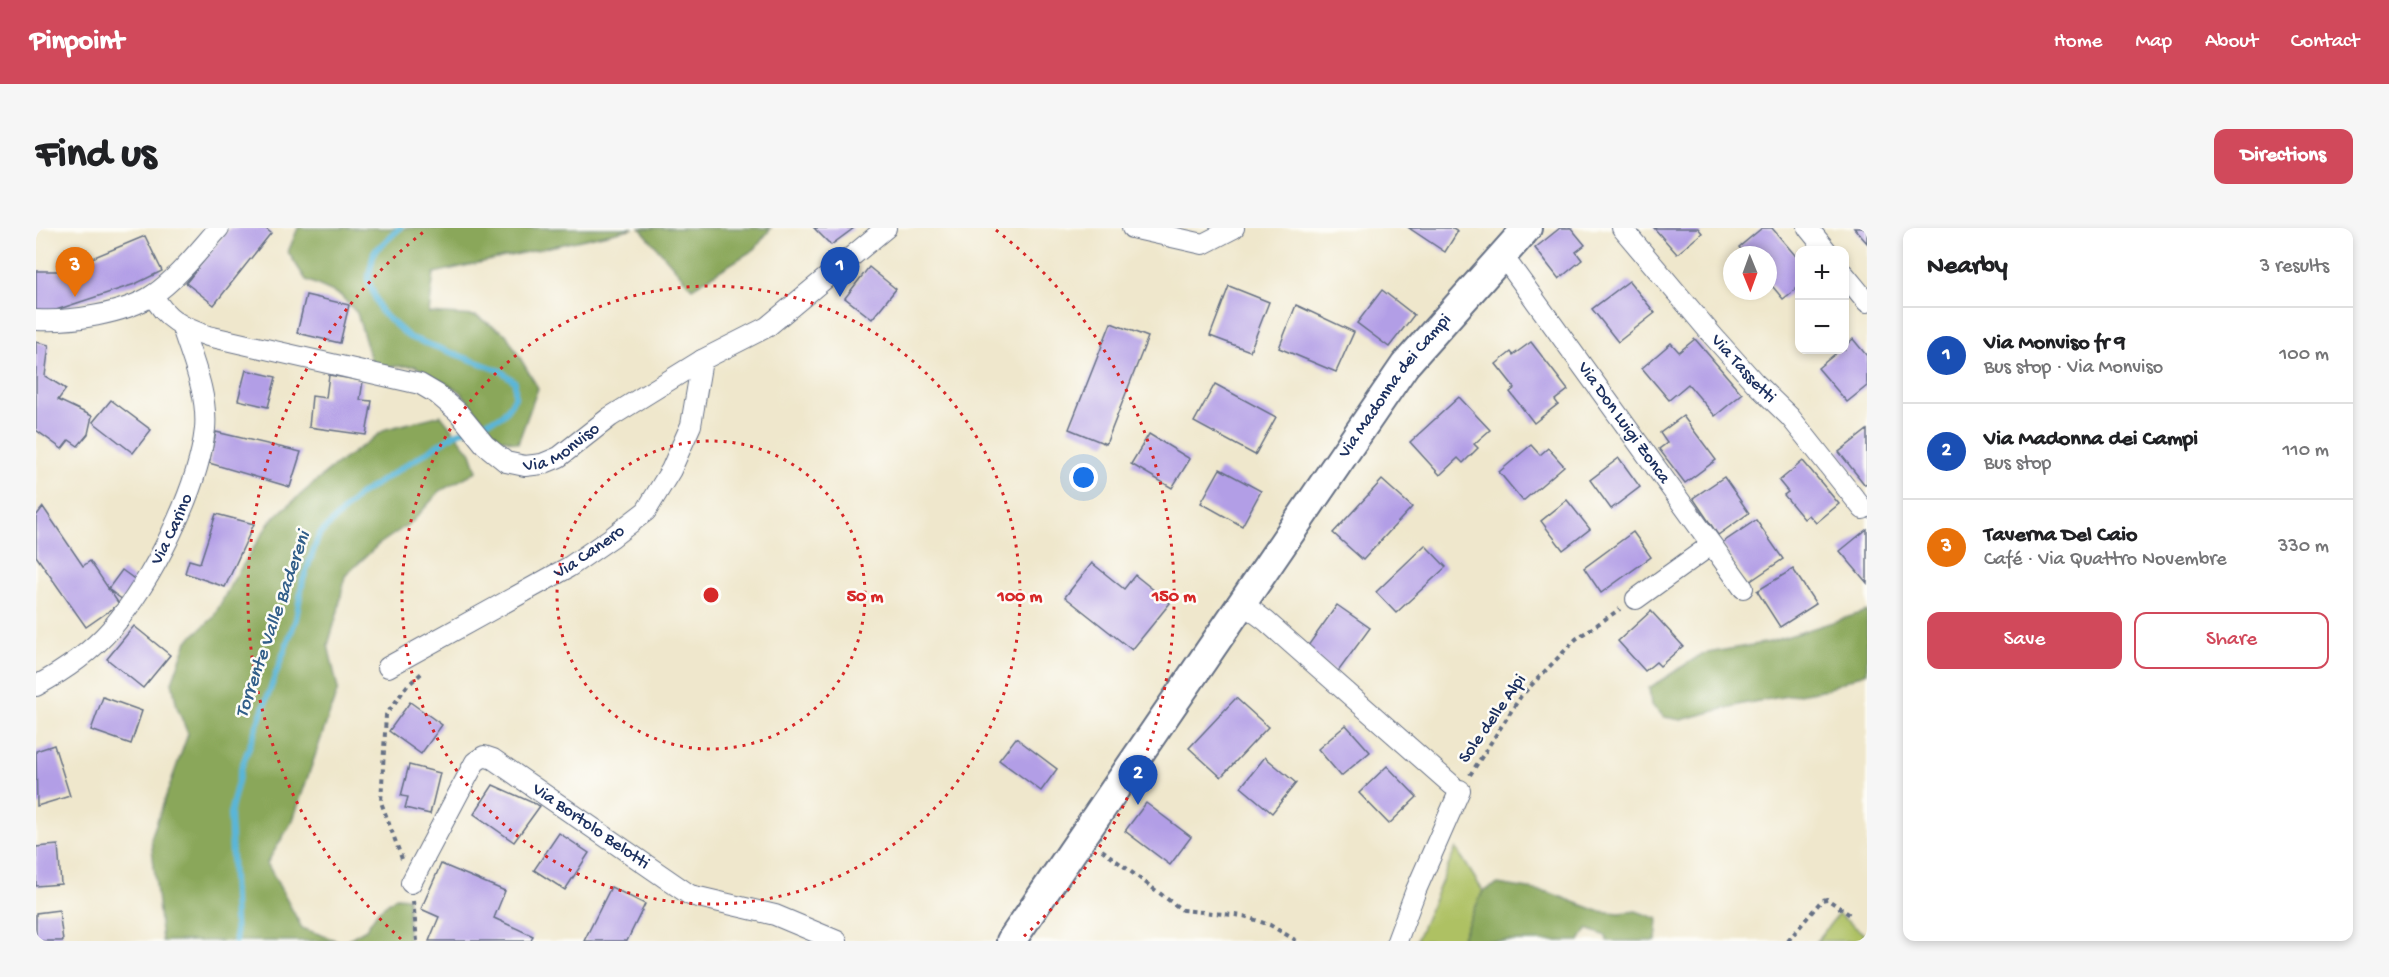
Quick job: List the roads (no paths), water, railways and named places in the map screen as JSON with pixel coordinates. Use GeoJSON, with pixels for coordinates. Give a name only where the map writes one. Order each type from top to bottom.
{"type":"FeatureCollection","features":[{"type":"Feature","properties":{"kind":"street"},"geometry":{"type":"LineString","coordinates":[[36,320],[62,321],[112,312],[153,295],[219,228]]}},
{"type":"Feature","properties":{"kind":"street","name":"Via Monviso"},"geometry":{"type":"LineString","coordinates":[[182,327],[208,336],[420,384],[437,394],[458,412],[485,445],[506,462],[525,466],[542,464],[559,457],[610,417],[702,360],[767,327],[886,228]]}},
{"type":"Feature","properties":{"kind":"street"},"geometry":{"type":"LineString","coordinates":[[1132,228],[1203,244],[1234,228]]}},
{"type":"Feature","properties":{"kind":"street","name":"Via Madonna dei Campi"},"geometry":{"type":"LineString","coordinates":[[1011,941],[1405,365],[1527,228]]}},
{"type":"Feature","properties":{"kind":"street","name":"Via Tassetti"},"geometry":{"type":"LineString","coordinates":[[1622,228],[1713,336],[1802,430],[1863,509]]}},
{"type":"Feature","properties":{"kind":"street"},"geometry":{"type":"LineString","coordinates":[[1808,228],[1823,246]]}},
{"type":"Feature","properties":{"kind":"street","name":"Via Don Luigi Zonca"},"geometry":{"type":"LineString","coordinates":[[1503,256],[1743,588]]}},
{"type":"Feature","properties":{"kind":"street"},"geometry":{"type":"LineString","coordinates":[[1849,279],[1867,302]]}},
{"type":"Feature","properties":{"kind":"street"},"geometry":{"type":"LineString","coordinates":[[153,295],[159,308],[182,327]]}},
{"type":"Feature","properties":{"kind":"street","name":"Via Carino"},"geometry":{"type":"LineString","coordinates":[[36,686],[68,669],[111,629],[147,578],[183,507],[205,427],[204,401],[182,327]]}},
{"type":"Feature","properties":{"kind":"street","name":"Via Canero"},"geometry":{"type":"LineString","coordinates":[[388,667],[569,567],[646,511],[671,470],[691,425],[702,360]]}},
{"type":"Feature","properties":{"kind":"street"},"geometry":{"type":"LineString","coordinates":[[1636,598],[1712,545]]}},
{"type":"Feature","properties":{"kind":"street"},"geometry":{"type":"LineString","coordinates":[[1242,603],[1266,621],[1456,787],[1396,941]]}},
{"type":"Feature","properties":{"kind":"street","name":"Via Bortolo Belotti"},"geometry":{"type":"LineString","coordinates":[[411,883],[475,762],[484,756],[493,759],[690,895],[775,915],[837,941]]}},
{"type":"Feature","properties":{"kind":"waterway","name":"Torrente Valle Badereni"},"geometry":{"type":"LineString","coordinates":[[236,941],[230,814],[241,769],[296,619],[303,580],[319,535],[359,495],[455,434],[502,416],[515,398],[515,382],[501,371],[409,337],[381,312],[368,280],[374,252],[400,228]]}},
{"type":"Feature","properties":{"kind":"place","name":"Taverna Del Caio"},"geometry":{"type":"Point","coordinates":[75,297]}},
{"type":"Feature","properties":{"kind":"place","name":"Via Monviso fr 9"},"geometry":{"type":"Point","coordinates":[840,297]}},
{"type":"Feature","properties":{"kind":"place","name":"Via Madonna dei Campi"},"geometry":{"type":"Point","coordinates":[1138,805]}}]}
